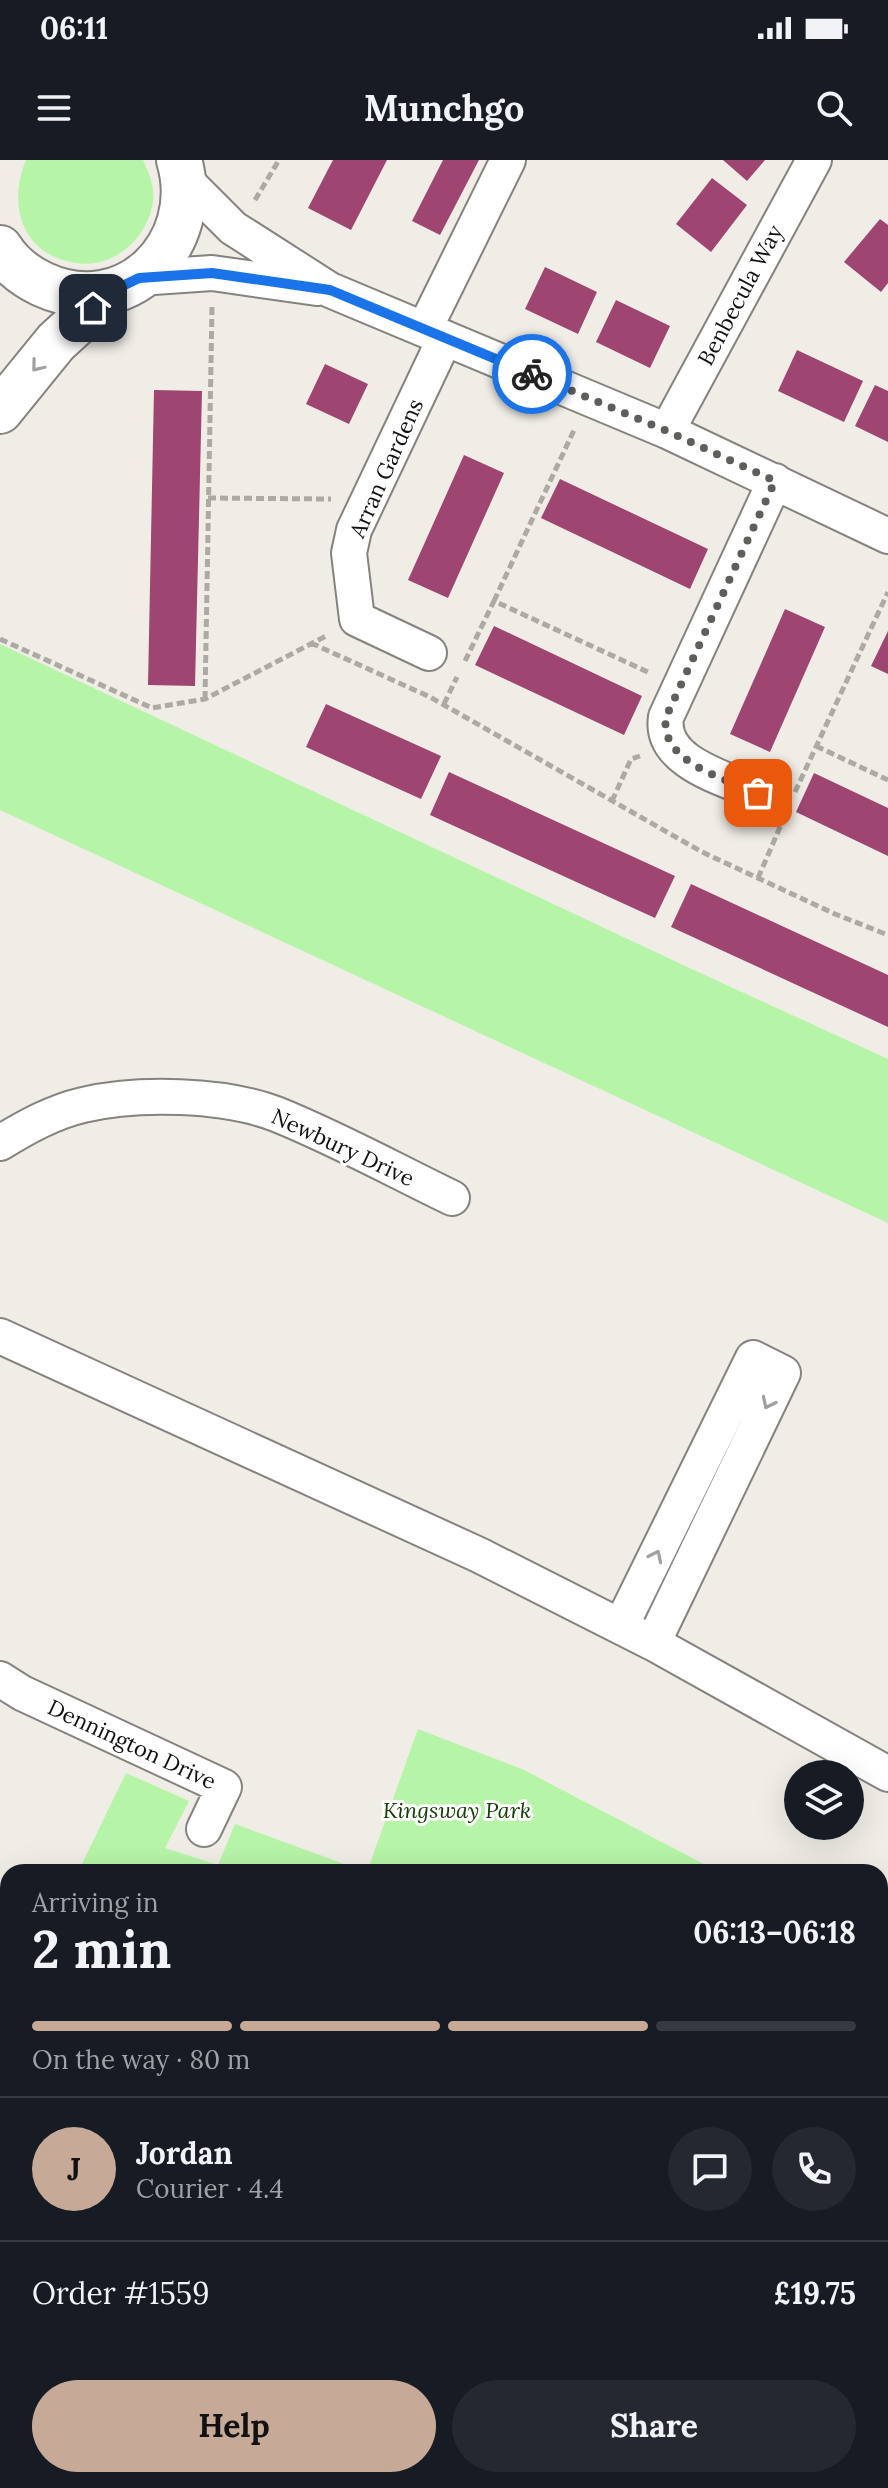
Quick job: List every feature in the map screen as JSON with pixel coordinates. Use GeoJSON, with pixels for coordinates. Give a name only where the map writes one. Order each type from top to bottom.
{"type":"FeatureCollection","features":[{"type":"Feature","properties":{"kind":"main road"},"geometry":{"type":"LineString","coordinates":[[0,411],[56,342],[126,284],[161,260],[176,236],[185,209],[182,170]]}},
{"type":"Feature","properties":{"kind":"main road"},"geometry":{"type":"LineString","coordinates":[[0,248],[5,257],[27,277],[54,290],[83,295],[126,284]]}},
{"type":"Feature","properties":{"kind":"street","name":"Arran Gardens"},"geometry":{"type":"LineString","coordinates":[[357,619],[349,553],[354,530],[508,160]]}},
{"type":"Feature","properties":{"kind":"street","name":"Benbecula Way"},"geometry":{"type":"LineString","coordinates":[[667,431],[814,160]]}},
{"type":"Feature","properties":{"kind":"street"},"geometry":{"type":"LineString","coordinates":[[182,170],[233,228],[330,290],[667,431],[888,536]]}},
{"type":"Feature","properties":{"kind":"street"},"geometry":{"type":"LineString","coordinates":[[126,284],[212,273],[330,290]]}},
{"type":"Feature","properties":{"kind":"street"},"geometry":{"type":"LineString","coordinates":[[758,793],[685,760],[671,747],[664,731],[666,717],[775,481]]}},
{"type":"Feature","properties":{"kind":"street"},"geometry":{"type":"LineString","coordinates":[[357,619],[429,653]]}},
{"type":"Feature","properties":{"kind":"street","name":"Newbury Drive"},"geometry":{"type":"LineString","coordinates":[[0,1143],[34,1123],[83,1105],[137,1097],[208,1098],[274,1113],[452,1198]]}},
{"type":"Feature","properties":{"kind":"street"},"geometry":{"type":"LineString","coordinates":[[0,1336],[479,1555],[653,1643],[888,1774]]}},
{"type":"Feature","properties":{"kind":"street"},"geometry":{"type":"LineString","coordinates":[[621,1626],[753,1358],[783,1373],[653,1643]]}},
{"type":"Feature","properties":{"kind":"street","name":"Dennington Drive"},"geometry":{"type":"LineString","coordinates":[[0,1679],[22,1693],[224,1787],[204,1829]]}},
{"type":"Feature","properties":{"kind":"path"},"geometry":{"type":"LineString","coordinates":[[248,212],[279,160]]}},
{"type":"Feature","properties":{"kind":"path"},"geometry":{"type":"LineString","coordinates":[[205,699],[212,300]]}},
{"type":"Feature","properties":{"kind":"path"},"geometry":{"type":"LineString","coordinates":[[444,704],[589,398]]}},
{"type":"Feature","properties":{"kind":"path"},"geometry":{"type":"LineString","coordinates":[[208,498],[369,499]]}},
{"type":"Feature","properties":{"kind":"path"},"geometry":{"type":"LineString","coordinates":[[758,878],[888,592]]}},
{"type":"Feature","properties":{"kind":"path"},"geometry":{"type":"LineString","coordinates":[[494,601],[680,687]]}},
{"type":"Feature","properties":{"kind":"path"},"geometry":{"type":"LineString","coordinates":[[0,639],[152,708],[205,699],[357,619]]}},
{"type":"Feature","properties":{"kind":"path"},"geometry":{"type":"LineString","coordinates":[[311,643],[444,704],[702,852],[888,935]]}},
{"type":"Feature","properties":{"kind":"path"},"geometry":{"type":"LineString","coordinates":[[816,746],[888,780]]}},
{"type":"Feature","properties":{"kind":"path"},"geometry":{"type":"LineString","coordinates":[[612,801],[631,759],[671,747]]}},
{"type":"Feature","properties":{"kind":"path"},"geometry":{"type":"LineString","coordinates":[[758,793],[788,808]]}},
{"type":"Feature","properties":{"kind":"green space"},"geometry":{"type":"Polygon","coordinates":[[[26,160],[143,160],[153,196],[150,215],[144,227],[116,256],[90,264],[58,258],[43,250],[31,239],[19,210],[20,177],[26,160]]]}},
{"type":"Feature","properties":{"kind":"green space"},"geometry":{"type":"Polygon","coordinates":[[[0,644],[888,1059],[888,1223],[0,810],[0,644]]]}},
{"type":"Feature","properties":{"kind":"green space","name":"Kingsway Park"},"geometry":{"type":"Polygon","coordinates":[[[418,1729],[524,1770],[704,1864],[370,1864],[418,1729]]]}},
{"type":"Feature","properties":{"kind":"green space","name":"Kingsway Park"},"geometry":{"type":"Polygon","coordinates":[[[126,1773],[189,1801],[165,1848],[215,1864],[82,1864],[126,1773]]]}},
{"type":"Feature","properties":{"kind":"green space","name":"Kingsway Park"},"geometry":{"type":"Polygon","coordinates":[[[235,1824],[344,1864],[218,1864],[235,1824]]]}},
{"type":"Feature","properties":{"kind":"building"},"geometry":{"type":"Polygon","coordinates":[[[333,160],[387,160],[351,230],[308,208],[333,160]]]}},
{"type":"Feature","properties":{"kind":"building"},"geometry":{"type":"Polygon","coordinates":[[[443,160],[479,160],[440,235],[412,221],[443,160]]]}},
{"type":"Feature","properties":{"kind":"building"},"geometry":{"type":"Polygon","coordinates":[[[723,160],[765,160],[747,181],[723,160]]]}},
{"type":"Feature","properties":{"kind":"building"},"geometry":{"type":"Polygon","coordinates":[[[712,178],[747,205],[711,252],[676,224],[712,178]]]}},
{"type":"Feature","properties":{"kind":"building"},"geometry":{"type":"Polygon","coordinates":[[[880,219],[888,225],[888,283],[881,292],[844,262],[880,219]]]}},
{"type":"Feature","properties":{"kind":"building"},"geometry":{"type":"Polygon","coordinates":[[[545,267],[597,292],[578,334],[525,309],[545,267]]]}},
{"type":"Feature","properties":{"kind":"building"},"geometry":{"type":"Polygon","coordinates":[[[616,300],[670,326],[650,368],[596,342],[616,300]]]}},
{"type":"Feature","properties":{"kind":"building"},"geometry":{"type":"Polygon","coordinates":[[[797,350],[863,381],[844,422],[778,391],[797,350]]]}},
{"type":"Feature","properties":{"kind":"building"},"geometry":{"type":"Polygon","coordinates":[[[325,364],[368,384],[349,424],[306,404],[325,364]]]}},
{"type":"Feature","properties":{"kind":"building"},"geometry":{"type":"Polygon","coordinates":[[[875,385],[888,391],[888,442],[855,426],[875,385]]]}},
{"type":"Feature","properties":{"kind":"building"},"geometry":{"type":"Polygon","coordinates":[[[154,390],[202,391],[195,686],[148,685],[154,390]]]}},
{"type":"Feature","properties":{"kind":"building"},"geometry":{"type":"Polygon","coordinates":[[[464,455],[504,473],[448,598],[408,580],[464,455]]]}},
{"type":"Feature","properties":{"kind":"building"},"geometry":{"type":"Polygon","coordinates":[[[560,479],[708,549],[690,589],[541,518],[560,479]]]}},
{"type":"Feature","properties":{"kind":"building"},"geometry":{"type":"Polygon","coordinates":[[[785,609],[825,627],[770,752],[730,734],[785,609]]]}},
{"type":"Feature","properties":{"kind":"building"},"geometry":{"type":"Polygon","coordinates":[[[494,626],[642,696],[624,735],[475,665],[494,626]]]}},
{"type":"Feature","properties":{"kind":"building"},"geometry":{"type":"Polygon","coordinates":[[[888,631],[888,674],[871,666],[888,631]]]}},
{"type":"Feature","properties":{"kind":"building"},"geometry":{"type":"Polygon","coordinates":[[[326,704],[441,756],[421,799],[306,747],[326,704]]]}},
{"type":"Feature","properties":{"kind":"building"},"geometry":{"type":"Polygon","coordinates":[[[449,772],[675,876],[655,918],[430,815],[449,772]]]}},
{"type":"Feature","properties":{"kind":"building"},"geometry":{"type":"Polygon","coordinates":[[[814,773],[888,808],[888,856],[796,812],[814,773]]]}},
{"type":"Feature","properties":{"kind":"building"},"geometry":{"type":"Polygon","coordinates":[[[691,884],[888,975],[888,1027],[671,927],[691,884]]]}},
{"type":"Feature","properties":{"kind":"way so far"},"geometry":{"type":"LineString","coordinates":[[532,374],[775,481],[666,717],[664,731],[671,747],[685,760],[758,793]]}},
{"type":"Feature","properties":{"kind":"route"},"geometry":{"type":"LineString","coordinates":[[93,308],[112,291],[139,278],[212,273],[330,290],[532,374]]}}]}
